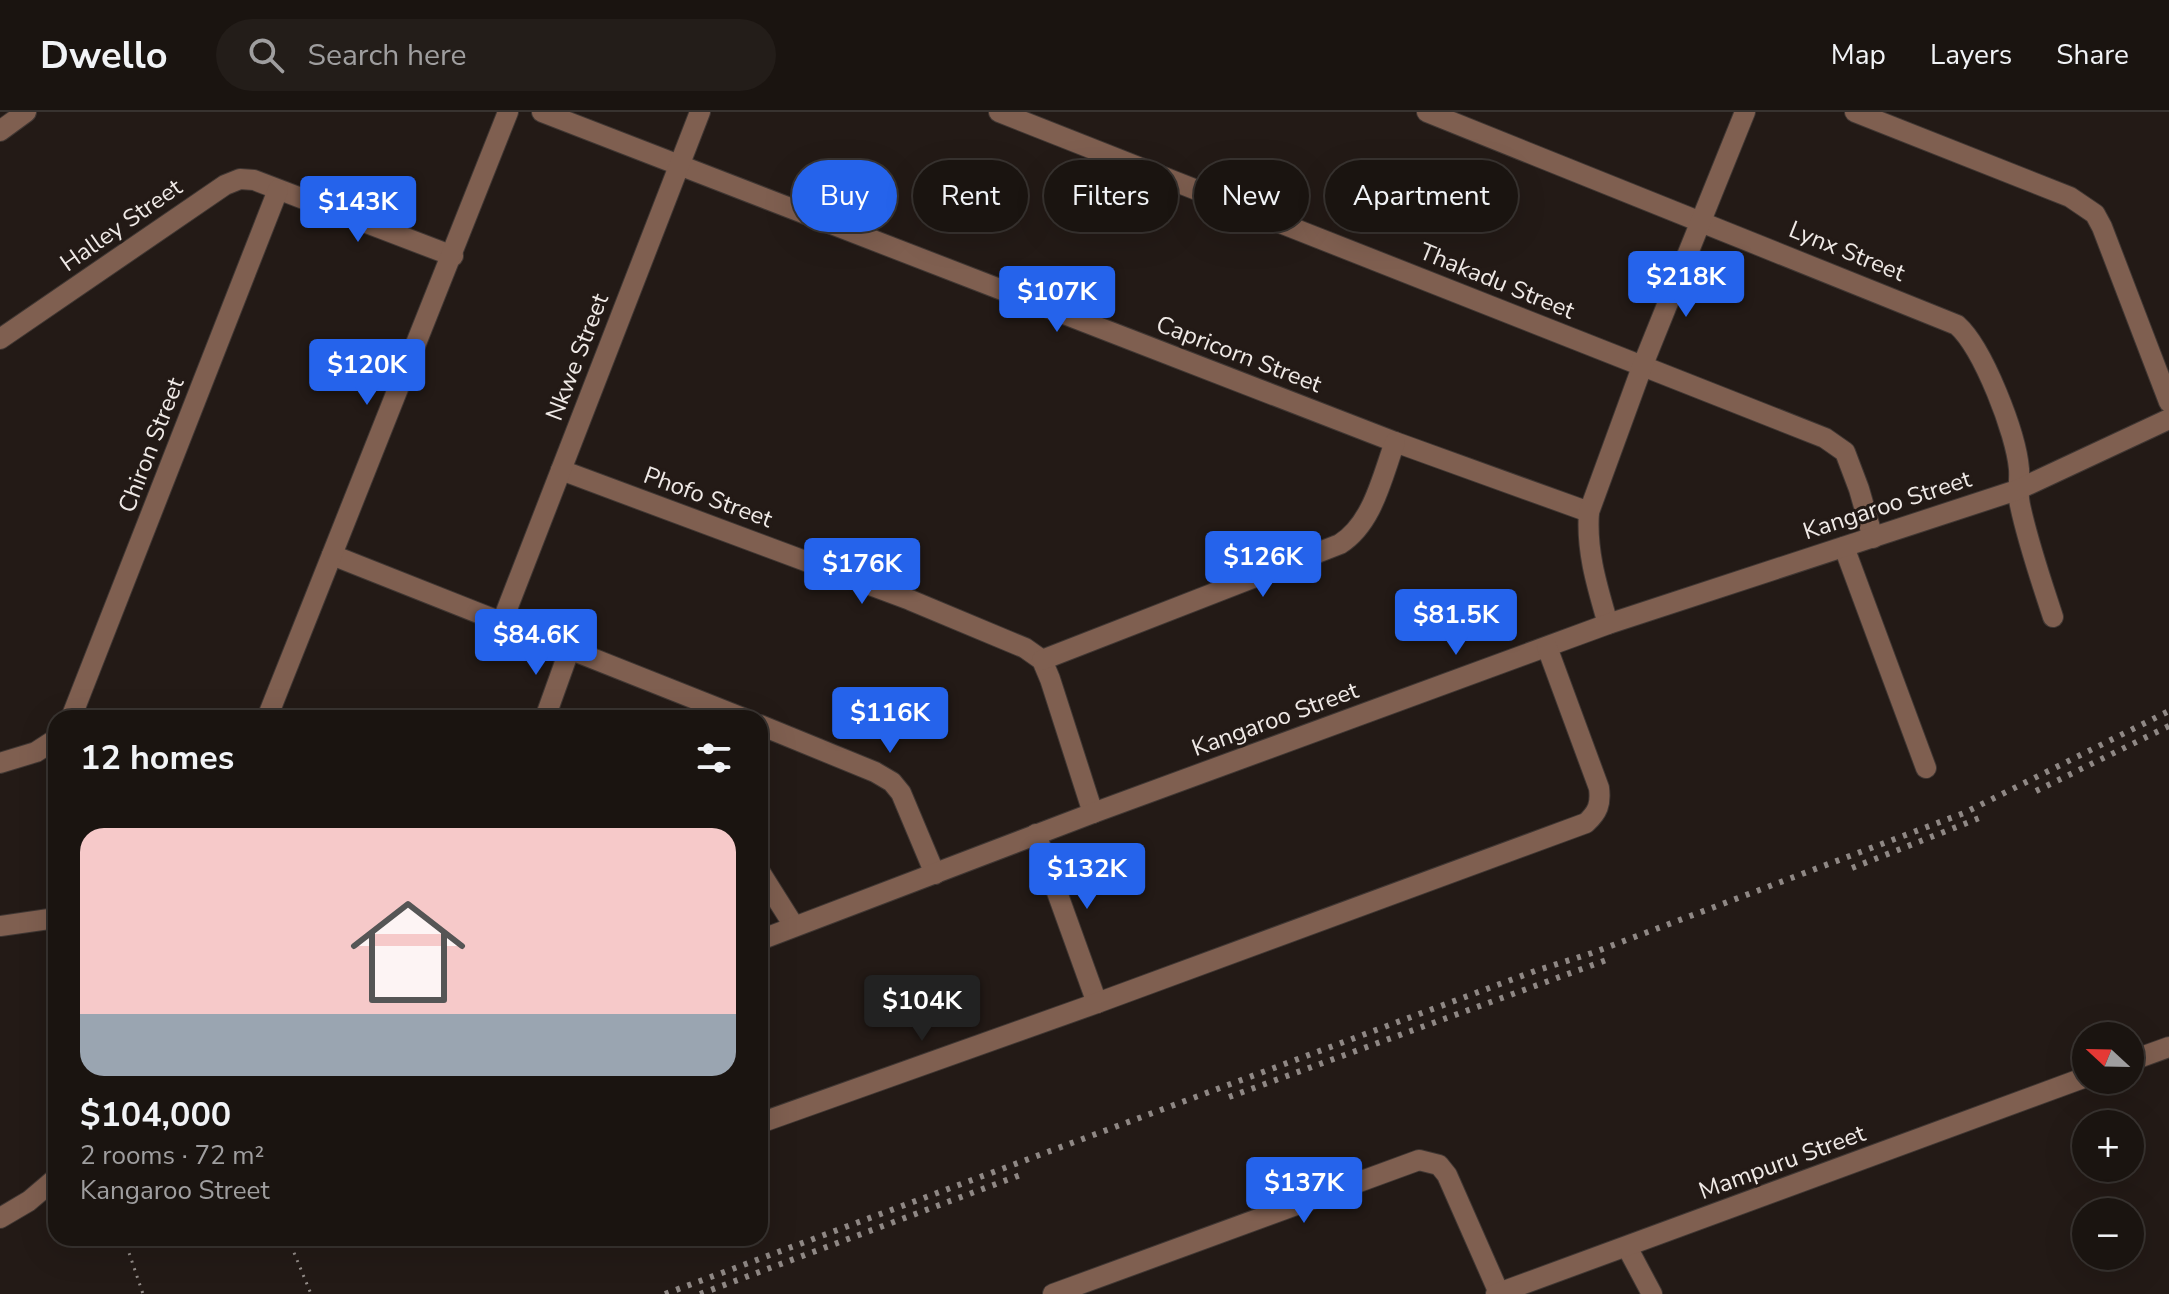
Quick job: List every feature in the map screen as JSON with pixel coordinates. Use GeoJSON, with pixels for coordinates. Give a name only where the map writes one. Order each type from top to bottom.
{"type":"FeatureCollection","features":[{"type":"Feature","properties":{"kind":"street"},"geometry":{"type":"LineString","coordinates":[[0,131],[26,112]]}},
{"type":"Feature","properties":{"kind":"street"},"geometry":{"type":"LineString","coordinates":[[270,710],[508,112]]}},
{"type":"Feature","properties":{"kind":"street","name":"Capricorn Street"},"geometry":{"type":"LineString","coordinates":[[542,112],[1395,442],[1589,512]]}},
{"type":"Feature","properties":{"kind":"street","name":"Nkwe Street"},"geometry":{"type":"LineString","coordinates":[[502,622],[700,112]]}},
{"type":"Feature","properties":{"kind":"street","name":"Thakadu Street"},"geometry":{"type":"LineString","coordinates":[[999,112],[1837,445],[1845,452],[1851,465],[1873,538]]}},
{"type":"Feature","properties":{"kind":"street","name":"Lynx Street"},"geometry":{"type":"LineString","coordinates":[[1427,112],[1957,325],[1975,345],[2015,447],[2020,472],[2017,490],[2053,617]]}},
{"type":"Feature","properties":{"kind":"street"},"geometry":{"type":"LineString","coordinates":[[1608,624],[1593,572],[1589,512],[1642,367],[1745,112]]}},
{"type":"Feature","properties":{"kind":"street"},"geometry":{"type":"LineString","coordinates":[[1855,112],[2070,197],[2095,214],[2169,402]]}},
{"type":"Feature","properties":{"kind":"street","name":"Halley Street"},"geometry":{"type":"LineString","coordinates":[[0,339],[225,185],[240,179],[254,180],[453,256]]}},
{"type":"Feature","properties":{"kind":"street","name":"Chiron Street"},"geometry":{"type":"LineString","coordinates":[[79,710],[278,190]]}},
{"type":"Feature","properties":{"kind":"street","name":"Kangaroo Street"},"geometry":{"type":"LineString","coordinates":[[768,937],[1036,834],[1608,624],[2017,490],[2169,419]]}},
{"type":"Feature","properties":{"kind":"street"},"geometry":{"type":"LineString","coordinates":[[1093,813],[1042,660],[1340,544],[1353,536],[1368,512],[1395,442]]}},
{"type":"Feature","properties":{"kind":"street","name":"Phofo Street"},"geometry":{"type":"LineString","coordinates":[[561,470],[910,600],[1025,648],[1042,660]]}},
{"type":"Feature","properties":{"kind":"street"},"geometry":{"type":"LineString","coordinates":[[1844,547],[1926,768]]}},
{"type":"Feature","properties":{"kind":"street"},"geometry":{"type":"LineString","coordinates":[[332,555],[722,710]]}},
{"type":"Feature","properties":{"kind":"street"},"geometry":{"type":"LineString","coordinates":[[768,1120],[1586,823],[1597,813],[1601,800],[1599,788],[1547,647]]}},
{"type":"Feature","properties":{"kind":"street"},"geometry":{"type":"LineString","coordinates":[[548,710],[569,651]]}},
{"type":"Feature","properties":{"kind":"street"},"geometry":{"type":"LineString","coordinates":[[768,728],[875,772],[892,782],[901,793],[935,874]]}},
{"type":"Feature","properties":{"kind":"street"},"geometry":{"type":"LineString","coordinates":[[0,763],[36,752],[48,744]]}},
{"type":"Feature","properties":{"kind":"street"},"geometry":{"type":"LineString","coordinates":[[1036,834],[1097,1003]]}},
{"type":"Feature","properties":{"kind":"street"},"geometry":{"type":"LineString","coordinates":[[768,885],[794,926]]}},
{"type":"Feature","properties":{"kind":"street"},"geometry":{"type":"LineString","coordinates":[[0,926],[48,919]]}},
{"type":"Feature","properties":{"kind":"street"},"geometry":{"type":"LineString","coordinates":[[2144,1056],[2169,1047]]}},
{"type":"Feature","properties":{"kind":"street","name":"Mampuru Street"},"geometry":{"type":"LineString","coordinates":[[1498,1294],[2072,1082]]}},
{"type":"Feature","properties":{"kind":"street"},"geometry":{"type":"LineString","coordinates":[[1053,1294],[1419,1160],[1439,1165],[1447,1175],[1498,1294]]}},
{"type":"Feature","properties":{"kind":"street"},"geometry":{"type":"LineString","coordinates":[[0,1218],[29,1201],[48,1185]]}},
{"type":"Feature","properties":{"kind":"street"},"geometry":{"type":"LineString","coordinates":[[1627,1247],[1652,1294]]}},
{"type":"Feature","properties":{"kind":"path"},"geometry":{"type":"LineString","coordinates":[[127,1246],[143,1294]]}},
{"type":"Feature","properties":{"kind":"path"},"geometry":{"type":"LineString","coordinates":[[291,1246],[311,1294]]}},
{"type":"Feature","properties":{"kind":"railway"},"geometry":{"type":"LineString","coordinates":[[665,1294],[1964,813],[2169,711]]}},
{"type":"Feature","properties":{"kind":"railway"},"geometry":{"type":"LineString","coordinates":[[2036,791],[2169,726]]}},
{"type":"Feature","properties":{"kind":"railway"},"geometry":{"type":"LineString","coordinates":[[1852,868],[1982,817]]}},
{"type":"Feature","properties":{"kind":"railway"},"geometry":{"type":"LineString","coordinates":[[1229,1097],[1612,958]]}},
{"type":"Feature","properties":{"kind":"railway"},"geometry":{"type":"LineString","coordinates":[[700,1294],[1023,1174]]}}]}
